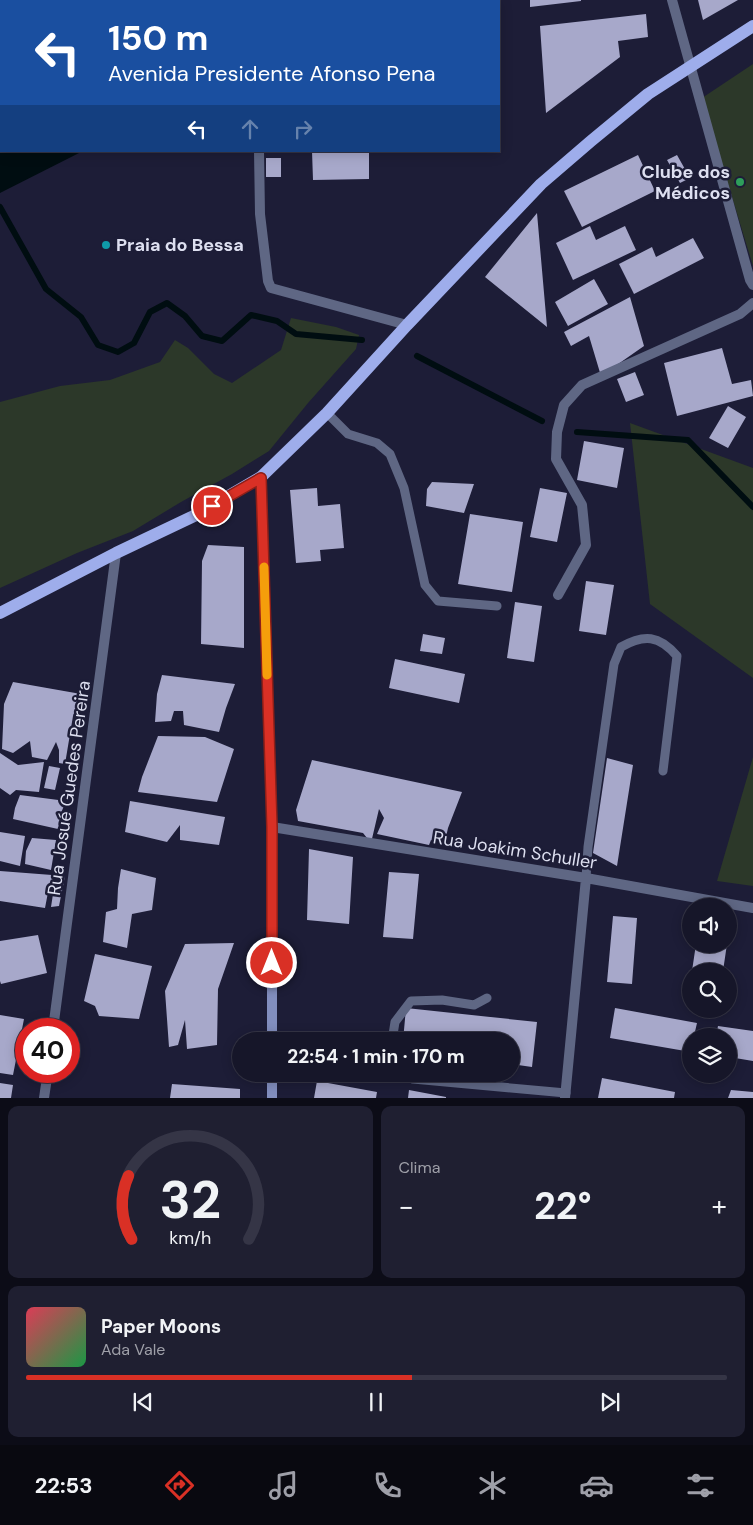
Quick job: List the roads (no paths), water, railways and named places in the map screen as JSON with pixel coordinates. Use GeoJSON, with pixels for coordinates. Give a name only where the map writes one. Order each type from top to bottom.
{"type":"FeatureCollection","features":[{"type":"Feature","properties":{"kind":"main road"},"geometry":{"type":"LineString","coordinates":[[0,613],[116,552],[196,515],[261,478],[328,413],[407,325],[541,184],[648,94],[753,26]]}},
{"type":"Feature","properties":{"kind":"street"},"geometry":{"type":"LineString","coordinates":[[672,0],[692,66],[750,280],[753,285]]}},
{"type":"Feature","properties":{"kind":"street"},"geometry":{"type":"LineString","coordinates":[[259,152],[260,214],[268,281],[272,288],[407,325]]}},
{"type":"Feature","properties":{"kind":"street"},"geometry":{"type":"LineString","coordinates":[[558,595],[574,570],[586,544],[582,505],[556,459],[557,432],[564,404],[582,385],[740,314],[753,303]]}},
{"type":"Feature","properties":{"kind":"street"},"geometry":{"type":"LineString","coordinates":[[261,478],[272,827],[272,1032]]}},
{"type":"Feature","properties":{"kind":"street","name":"Rua Josué Guedes Pereira"},"geometry":{"type":"LineString","coordinates":[[54,1018],[116,552]]}},
{"type":"Feature","properties":{"kind":"street","name":"Rua Joakim Schuller"},"geometry":{"type":"LineString","coordinates":[[272,827],[586,878],[753,908]]}},
{"type":"Feature","properties":{"kind":"street"},"geometry":{"type":"LineString","coordinates":[[566,1095],[586,878]]}},
{"type":"Feature","properties":{"kind":"street"},"geometry":{"type":"LineString","coordinates":[[272,1082],[272,1098]]}},
{"type":"Feature","properties":{"kind":"street"},"geometry":{"type":"LineString","coordinates":[[44,1098],[46,1083]]}},
{"type":"Feature","properties":{"kind":"lane"},"geometry":{"type":"LineString","coordinates":[[328,413],[348,434],[377,443],[390,454],[404,488],[425,585],[438,602],[497,606]]}},
{"type":"Feature","properties":{"kind":"lane"},"geometry":{"type":"LineString","coordinates":[[586,878],[588,847],[614,664],[621,647],[635,640],[651,638],[670,648],[677,656],[663,771]]}},
{"type":"Feature","properties":{"kind":"lane"},"geometry":{"type":"LineString","coordinates":[[393,1032],[395,1022],[411,1001],[442,1000],[474,1006],[487,998]]}},
{"type":"Feature","properties":{"kind":"lane"},"geometry":{"type":"LineString","coordinates":[[442,1082],[566,1095]]}},
{"type":"Feature","properties":{"kind":"waterway"},"geometry":{"type":"LineString","coordinates":[[0,207],[46,289],[81,317],[98,345],[118,352],[134,343],[150,312],[167,303],[185,316],[202,336],[222,341],[251,315],[277,321],[296,334],[362,340]]}},
{"type":"Feature","properties":{"kind":"waterway"},"geometry":{"type":"LineString","coordinates":[[417,356],[542,421]]}},
{"type":"Feature","properties":{"kind":"waterway"},"geometry":{"type":"LineString","coordinates":[[577,432],[688,440],[753,507]]}},
{"type":"Feature","properties":{"kind":"place","name":"Clube dos Médicos"},"geometry":{"type":"Point","coordinates":[740,182]}},
{"type":"Feature","properties":{"kind":"place","name":"Praia do Bessa"},"geometry":{"type":"Point","coordinates":[106,245]}}]}
